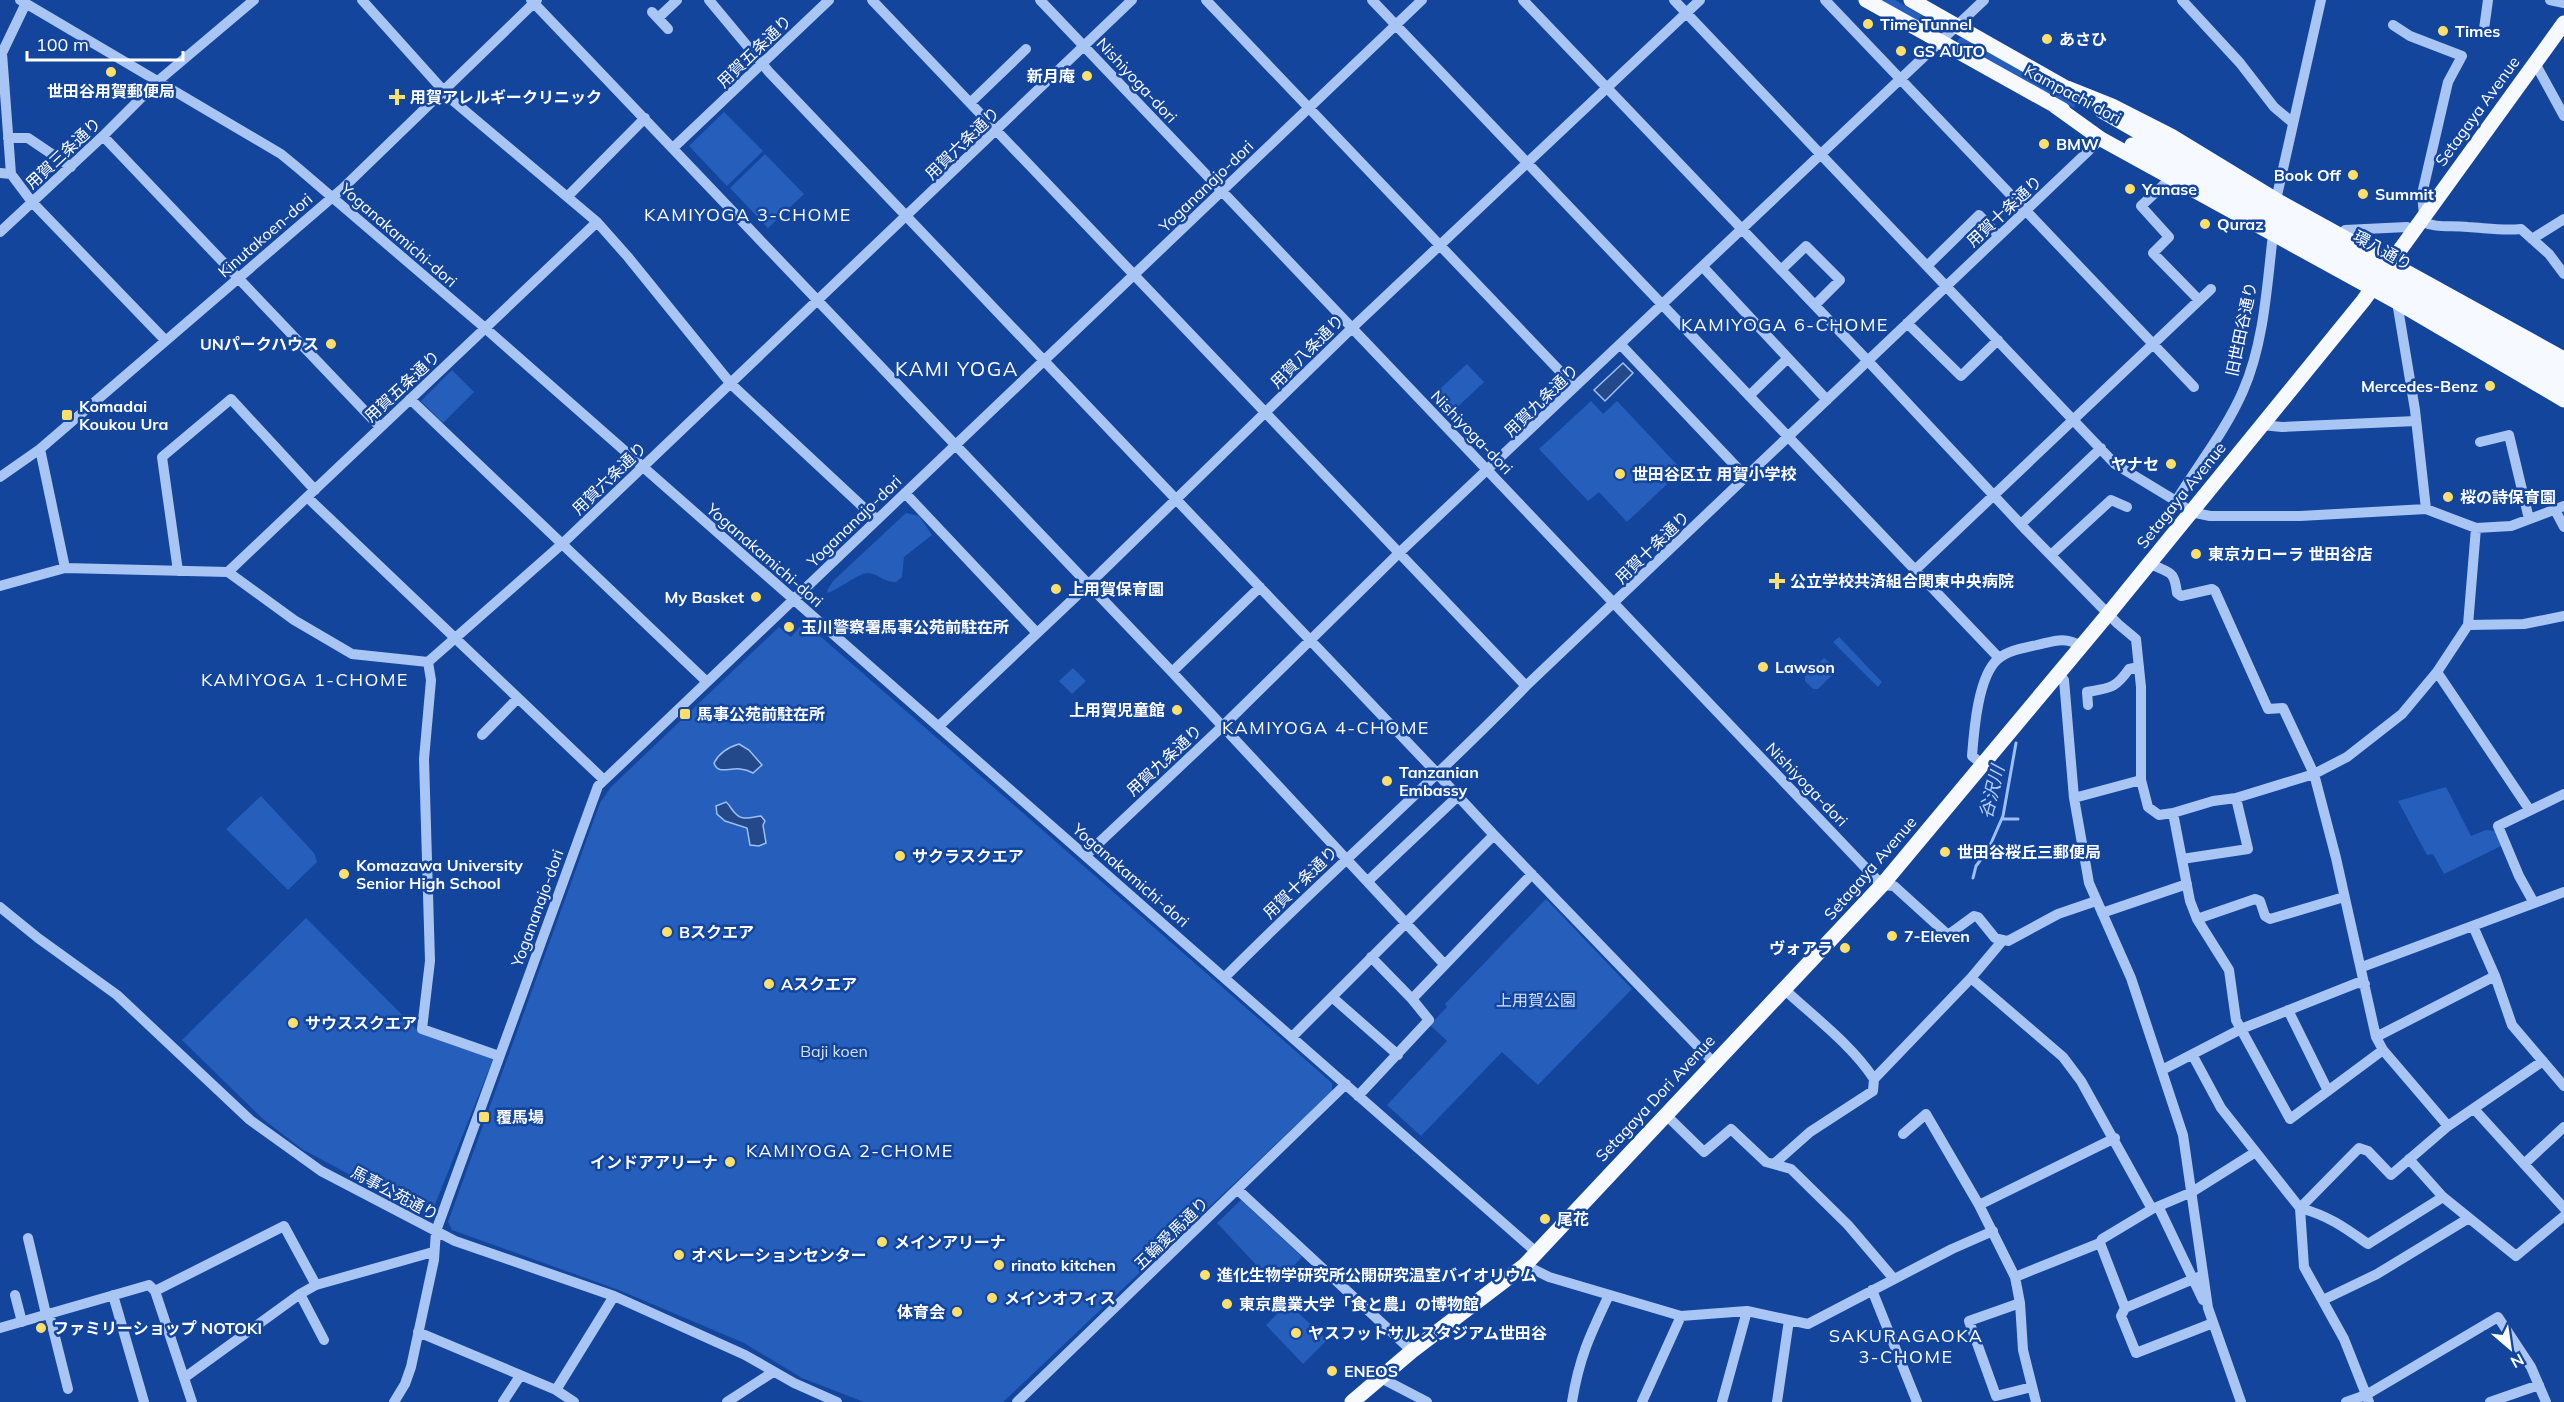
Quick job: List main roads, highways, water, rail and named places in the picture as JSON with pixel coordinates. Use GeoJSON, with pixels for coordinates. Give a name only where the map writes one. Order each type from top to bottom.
{"type":"FeatureCollection","features":[{"type":"Feature","properties":{"kind":"main road","name":"Kampachi dori"},"geometry":{"type":"LineString","coordinates":[[1866,0],[2055,106],[2174,167],[2269,208]]}},
{"type":"Feature","properties":{"kind":"main road","name":"Kampachi dori"},"geometry":{"type":"LineString","coordinates":[[1911,0],[2067,88],[2109,116],[2269,208]]}},
{"type":"Feature","properties":{"kind":"main road","name":"Setagaya Avenue"},"geometry":{"type":"LineString","coordinates":[[1882,885],[2057,673],[2109,614],[2371,289],[2417,221],[2564,23]]}},
{"type":"Feature","properties":{"kind":"main road"},"geometry":{"type":"LineString","coordinates":[[2055,106],[2101,139],[2397,302],[2564,400]]}},
{"type":"Feature","properties":{"kind":"main road"},"geometry":{"type":"LineString","coordinates":[[2269,208],[2390,263],[2564,359]]}},
{"type":"Feature","properties":{"kind":"main road","name":"環八通り"},"geometry":{"type":"LineString","coordinates":[[2269,208],[2477,330]]}},
{"type":"Feature","properties":{"kind":"main road"},"geometry":{"type":"LineString","coordinates":[[2477,330],[2564,373]]}},
{"type":"Feature","properties":{"kind":"main road"},"geometry":{"type":"LineString","coordinates":[[2477,330],[2564,385]]}},
{"type":"Feature","properties":{"kind":"main road","name":"Setagaya Dori Avenue"},"geometry":{"type":"LineString","coordinates":[[1352,1402],[1412,1351],[1524,1265],[1882,885]]}},
{"type":"Feature","properties":{"kind":"waterway","name":"谷沢川"},"geometry":{"type":"LineString","coordinates":[[1973,878],[1976,866],[1988,850],[2003,816],[2016,743]]}},
{"type":"Feature","properties":{"kind":"waterway"},"geometry":{"type":"LineString","coordinates":[[2002,819],[2018,819]]}},
{"type":"Feature","properties":{"kind":"place","name":"Time Tunnel"},"geometry":{"type":"Point","coordinates":[1868,24]}},
{"type":"Feature","properties":{"kind":"place","name":"Times"},"geometry":{"type":"Point","coordinates":[2443,31]}},
{"type":"Feature","properties":{"kind":"place","name":"あさひ"},"geometry":{"type":"Point","coordinates":[2047,39]}},
{"type":"Feature","properties":{"kind":"place","name":"GS AUTO"},"geometry":{"type":"Point","coordinates":[1901,51]}},
{"type":"Feature","properties":{"kind":"place","name":"世田谷用賀郵便局"},"geometry":{"type":"Point","coordinates":[111,72]}},
{"type":"Feature","properties":{"kind":"place","name":"新月庵"},"geometry":{"type":"Point","coordinates":[1087,76]}},
{"type":"Feature","properties":{"kind":"place","name":"用賀アレルギークリニック"},"geometry":{"type":"Point","coordinates":[397,97]}},
{"type":"Feature","properties":{"kind":"place","name":"BMW"},"geometry":{"type":"Point","coordinates":[2044,144]}},
{"type":"Feature","properties":{"kind":"place","name":"Book Off"},"geometry":{"type":"Point","coordinates":[2353,175]}},
{"type":"Feature","properties":{"kind":"place","name":"Yanase"},"geometry":{"type":"Point","coordinates":[2130,189]}},
{"type":"Feature","properties":{"kind":"place","name":"Summit"},"geometry":{"type":"Point","coordinates":[2363,194]}},
{"type":"Feature","properties":{"kind":"place","name":"Quraz"},"geometry":{"type":"Point","coordinates":[2205,224]}},
{"type":"Feature","properties":{"kind":"place","name":"UNパークハウス"},"geometry":{"type":"Point","coordinates":[331,344]}},
{"type":"Feature","properties":{"kind":"place","name":"Mercedes-Benz"},"geometry":{"type":"Point","coordinates":[2490,386]}},
{"type":"Feature","properties":{"kind":"place","name":"Komadai Koukou Ura"},"geometry":{"type":"Point","coordinates":[67,415]}},
{"type":"Feature","properties":{"kind":"place","name":"ヤナセ"},"geometry":{"type":"Point","coordinates":[2171,464]}},
{"type":"Feature","properties":{"kind":"place","name":"世田谷区立 用賀小学校"},"geometry":{"type":"Point","coordinates":[1620,474]}},
{"type":"Feature","properties":{"kind":"place","name":"桜の詩保育園"},"geometry":{"type":"Point","coordinates":[2448,497]}},
{"type":"Feature","properties":{"kind":"place","name":"東京カローラ 世田谷店"},"geometry":{"type":"Point","coordinates":[2196,554]}},
{"type":"Feature","properties":{"kind":"place","name":"公立学校共済組合関東中央病院"},"geometry":{"type":"Point","coordinates":[1777,581]}},
{"type":"Feature","properties":{"kind":"place","name":"上用賀保育園"},"geometry":{"type":"Point","coordinates":[1056,589]}},
{"type":"Feature","properties":{"kind":"place","name":"My Basket"},"geometry":{"type":"Point","coordinates":[756,597]}},
{"type":"Feature","properties":{"kind":"place","name":"玉川警察署馬事公苑前駐在所"},"geometry":{"type":"Point","coordinates":[789,627]}},
{"type":"Feature","properties":{"kind":"place","name":"Lawson"},"geometry":{"type":"Point","coordinates":[1763,667]}},
{"type":"Feature","properties":{"kind":"place","name":"上用賀児童館"},"geometry":{"type":"Point","coordinates":[1177,710]}},
{"type":"Feature","properties":{"kind":"place","name":"馬事公苑前駐在所"},"geometry":{"type":"Point","coordinates":[685,714]}},
{"type":"Feature","properties":{"kind":"place","name":"Tanzanian Embassy"},"geometry":{"type":"Point","coordinates":[1387,781]}},
{"type":"Feature","properties":{"kind":"place","name":"世田谷桜丘三郵便局"},"geometry":{"type":"Point","coordinates":[1945,852]}},
{"type":"Feature","properties":{"kind":"place","name":"サクラスクエア"},"geometry":{"type":"Point","coordinates":[900,856]}},
{"type":"Feature","properties":{"kind":"place","name":"Komazawa University Senior High School"},"geometry":{"type":"Point","coordinates":[344,874]}},
{"type":"Feature","properties":{"kind":"place","name":"Bスクエア"},"geometry":{"type":"Point","coordinates":[667,932]}},
{"type":"Feature","properties":{"kind":"place","name":"7-Eleven"},"geometry":{"type":"Point","coordinates":[1892,936]}},
{"type":"Feature","properties":{"kind":"place","name":"ヴォアラ"},"geometry":{"type":"Point","coordinates":[1845,948]}},
{"type":"Feature","properties":{"kind":"place","name":"Aスクエア"},"geometry":{"type":"Point","coordinates":[769,984]}},
{"type":"Feature","properties":{"kind":"place","name":"サウススクエア"},"geometry":{"type":"Point","coordinates":[293,1023]}},
{"type":"Feature","properties":{"kind":"place","name":"覆馬場"},"geometry":{"type":"Point","coordinates":[484,1117]}},
{"type":"Feature","properties":{"kind":"place","name":"インドアアリーナ"},"geometry":{"type":"Point","coordinates":[730,1162]}},
{"type":"Feature","properties":{"kind":"place","name":"尾花"},"geometry":{"type":"Point","coordinates":[1545,1219]}},
{"type":"Feature","properties":{"kind":"place","name":"メインアリーナ"},"geometry":{"type":"Point","coordinates":[882,1242]}},
{"type":"Feature","properties":{"kind":"place","name":"オペレーションセンター"},"geometry":{"type":"Point","coordinates":[679,1255]}},
{"type":"Feature","properties":{"kind":"place","name":"rinato kitchen"},"geometry":{"type":"Point","coordinates":[999,1265]}},
{"type":"Feature","properties":{"kind":"place","name":"進化生物学研究所公開研究温室バイオリウム"},"geometry":{"type":"Point","coordinates":[1205,1275]}},
{"type":"Feature","properties":{"kind":"place","name":"メインオフィス"},"geometry":{"type":"Point","coordinates":[992,1298]}},
{"type":"Feature","properties":{"kind":"place","name":"東京農業大学「食と農」の博物館"},"geometry":{"type":"Point","coordinates":[1227,1304]}},
{"type":"Feature","properties":{"kind":"place","name":"体育会"},"geometry":{"type":"Point","coordinates":[957,1312]}},
{"type":"Feature","properties":{"kind":"place","name":"ファミリーショップ NOTOKI"},"geometry":{"type":"Point","coordinates":[41,1328]}},
{"type":"Feature","properties":{"kind":"place","name":"ヤスフットサルスタジアム世田谷"},"geometry":{"type":"Point","coordinates":[1296,1333]}},
{"type":"Feature","properties":{"kind":"place","name":"ENEOS"},"geometry":{"type":"Point","coordinates":[1332,1371]}},
{"type":"Feature","properties":{"kind":"district","name":"KAMIYOGA 3-CHOME"},"geometry":{"type":"Point","coordinates":[748,215]}},
{"type":"Feature","properties":{"kind":"district","name":"KAMIYOGA 6-CHOME"},"geometry":{"type":"Point","coordinates":[1785,325]}},
{"type":"Feature","properties":{"kind":"district","name":"KAMI YOGA"},"geometry":{"type":"Point","coordinates":[957,369]}},
{"type":"Feature","properties":{"kind":"district","name":"KAMIYOGA 1-CHOME"},"geometry":{"type":"Point","coordinates":[305,680]}},
{"type":"Feature","properties":{"kind":"district","name":"KAMIYOGA 4-CHOME"},"geometry":{"type":"Point","coordinates":[1326,728]}},
{"type":"Feature","properties":{"kind":"district","name":"KAMIYOGA 2-CHOME"},"geometry":{"type":"Point","coordinates":[850,1151]}},
{"type":"Feature","properties":{"kind":"district","name":"SAKURAGAOKA 3-CHOME"},"geometry":{"type":"Point","coordinates":[1906,1346]}},
{"type":"Feature","properties":{"kind":"park label","name":"上用賀公園"},"geometry":{"type":"Point","coordinates":[1536,1000]}},
{"type":"Feature","properties":{"kind":"park label","name":"Baji koen"},"geometry":{"type":"Point","coordinates":[834,1051]}}]}
